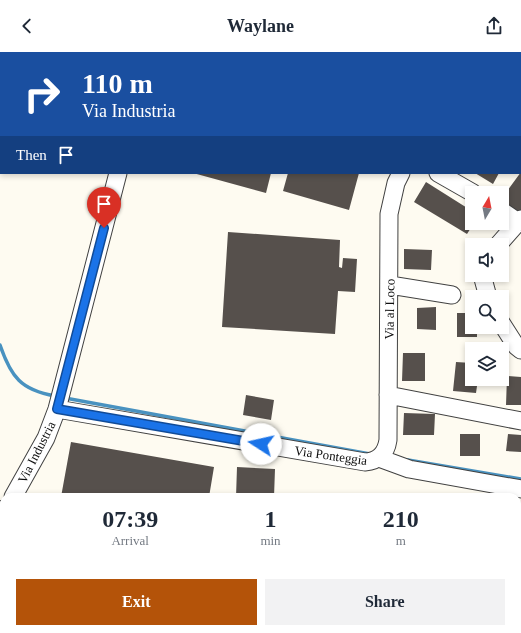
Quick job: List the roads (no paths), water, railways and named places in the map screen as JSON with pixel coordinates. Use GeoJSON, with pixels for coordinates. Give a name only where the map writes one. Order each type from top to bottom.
{"type":"FeatureCollection","features":[{"type":"Feature","properties":{"kind":"street","name":"Via Industria"},"geometry":{"type":"LineString","coordinates":[[15,493],[46,438],[59,401],[118,174]]}},
{"type":"Feature","properties":{"kind":"street","name":"Via al Loco"},"geometry":{"type":"LineString","coordinates":[[383,453],[388,395],[390,285],[389,214],[396,183],[400,174]]}},
{"type":"Feature","properties":{"kind":"street"},"geometry":{"type":"LineString","coordinates":[[440,174],[465,188]]}},
{"type":"Feature","properties":{"kind":"street"},"geometry":{"type":"LineString","coordinates":[[504,238],[520,221],[509,215]]}},
{"type":"Feature","properties":{"kind":"street"},"geometry":{"type":"LineString","coordinates":[[390,285],[452,295]]}},
{"type":"Feature","properties":{"kind":"street"},"geometry":{"type":"LineString","coordinates":[[508,334],[516,346],[521,350]]}},
{"type":"Feature","properties":{"kind":"street"},"geometry":{"type":"LineString","coordinates":[[388,395],[521,421]]}},
{"type":"Feature","properties":{"kind":"street","name":"Via Ponteggia"},"geometry":{"type":"LineString","coordinates":[[59,401],[365,462],[383,453]]}},
{"type":"Feature","properties":{"kind":"street"},"geometry":{"type":"LineString","coordinates":[[383,453],[409,469],[521,488]]}},
{"type":"Feature","properties":{"kind":"waterway"},"geometry":{"type":"LineString","coordinates":[[0,345],[8,366],[19,380],[34,390],[55,396]]}},
{"type":"Feature","properties":{"kind":"waterway"},"geometry":{"type":"LineString","coordinates":[[65,398],[370,454]]}},
{"type":"Feature","properties":{"kind":"waterway"},"geometry":{"type":"LineString","coordinates":[[408,460],[521,479]]}}]}
